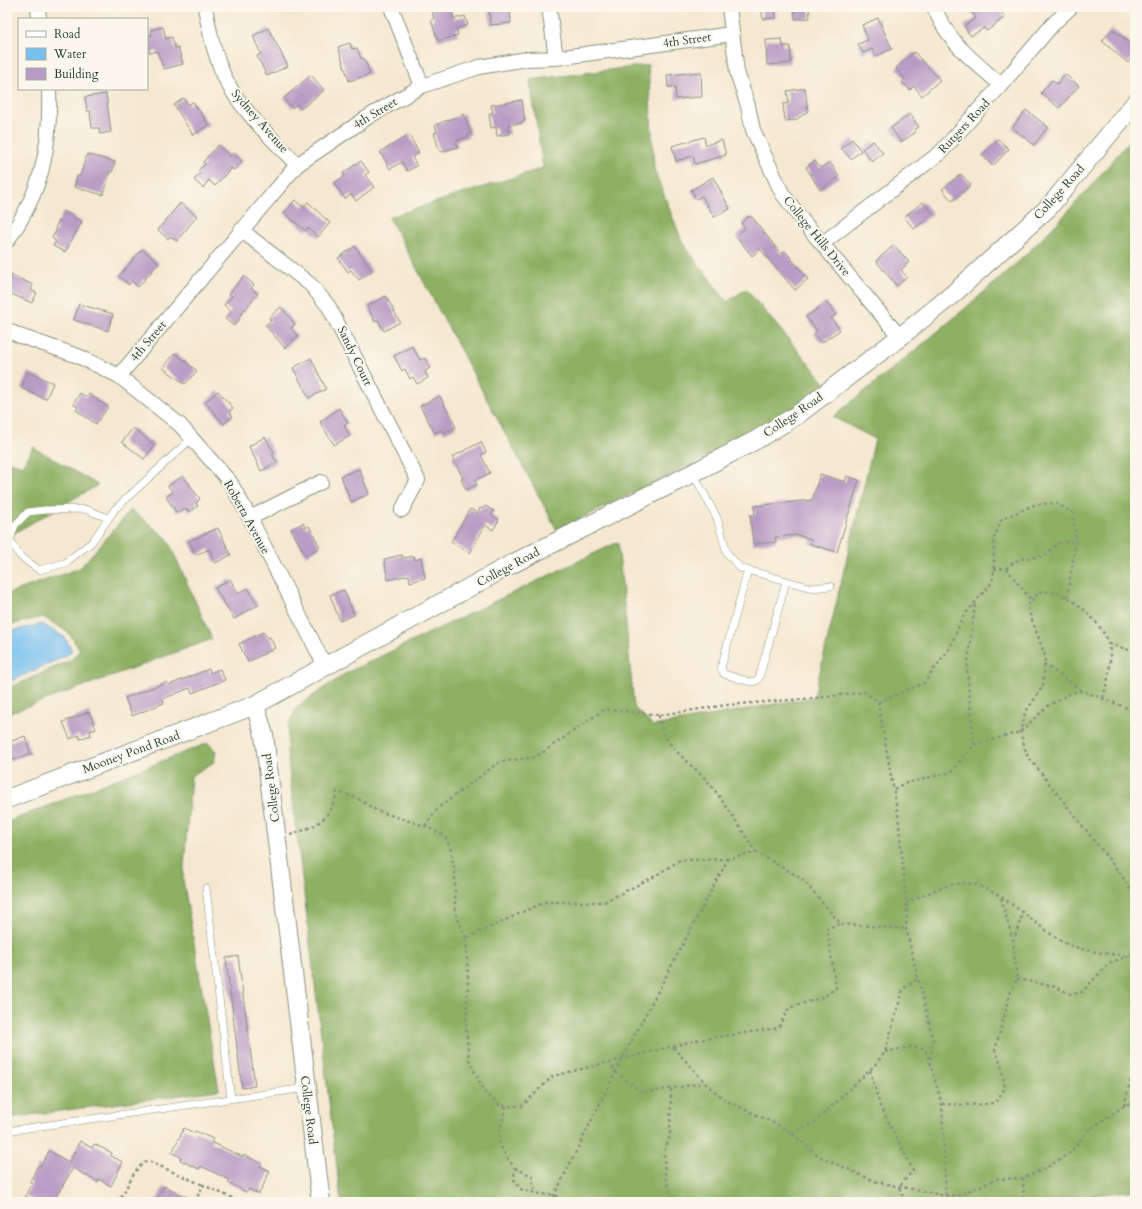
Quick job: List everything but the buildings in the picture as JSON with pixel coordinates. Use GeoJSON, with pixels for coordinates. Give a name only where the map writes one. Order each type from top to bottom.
{"type":"FeatureCollection","features":[{"type":"Feature","properties":{"kind":"street"},"geometry":{"type":"LineString","coordinates":[[38,7],[39,18]]}},
{"type":"Feature","properties":{"kind":"street","name":"Sydney Avenue"},"geometry":{"type":"LineString","coordinates":[[205,7],[212,45],[231,88],[249,114],[297,165]]}},
{"type":"Feature","properties":{"kind":"street"},"geometry":{"type":"LineString","coordinates":[[391,7],[422,86]]}},
{"type":"Feature","properties":{"kind":"street"},"geometry":{"type":"LineString","coordinates":[[549,7],[556,58]]}},
{"type":"Feature","properties":{"kind":"street","name":"College Hills Drive"},"geometry":{"type":"LineString","coordinates":[[729,7],[737,72],[748,106],[753,130],[782,193],[802,220],[823,242],[900,337]]}},
{"type":"Feature","properties":{"kind":"street"},"geometry":{"type":"LineString","coordinates":[[934,7],[941,25],[953,42],[1001,85]]}},
{"type":"Feature","properties":{"kind":"street","name":"Rutgers Road"},"geometry":{"type":"LineString","coordinates":[[823,242],[941,152],[1053,24],[1070,7]]}},
{"type":"Feature","properties":{"kind":"street","name":"4th Street"},"geometry":{"type":"LineString","coordinates":[[119,376],[297,165],[371,115],[422,86],[479,67],[527,59],[556,58],[732,34]]}},
{"type":"Feature","properties":{"kind":"street"},"geometry":{"type":"LineString","coordinates":[[7,241],[36,189],[45,159],[50,122],[49,90]]}},
{"type":"Feature","properties":{"kind":"street","name":"College Road"},"geometry":{"type":"LineString","coordinates":[[321,1202],[264,735],[256,705],[326,668],[510,565],[693,473],[756,440],[798,415],[954,294],[1050,207],[1135,103]]}},
{"type":"Feature","properties":{"kind":"street","name":"Sandy Court"},"geometry":{"type":"LineString","coordinates":[[241,230],[311,285],[332,312],[418,480],[402,510]]}},
{"type":"Feature","properties":{"kind":"street","name":"Roberta Avenue"},"geometry":{"type":"LineString","coordinates":[[7,330],[78,356],[119,376],[180,426],[192,438],[230,482],[250,518],[326,668]]}},
{"type":"Feature","properties":{"kind":"street"},"geometry":{"type":"LineString","coordinates":[[250,518],[321,482]]}},
{"type":"Feature","properties":{"kind":"street","name":"Mooney Pond Road"},"geometry":{"type":"LineString","coordinates":[[7,799],[256,705]]}},
{"type":"Feature","properties":{"kind":"lane"},"geometry":{"type":"LineString","coordinates":[[108,518],[85,509],[28,512],[15,525],[10,540],[20,556],[39,570],[65,563],[92,542],[115,509],[192,438]]}},
{"type":"Feature","properties":{"kind":"lane"},"geometry":{"type":"LineString","coordinates":[[693,473],[717,518],[727,553],[740,568],[812,588],[831,586]]}},
{"type":"Feature","properties":{"kind":"lane"},"geometry":{"type":"LineString","coordinates":[[748,570],[721,668],[724,674],[750,682],[756,681],[759,678],[786,582]]}},
{"type":"Feature","properties":{"kind":"lane"},"geometry":{"type":"LineString","coordinates":[[206,888],[231,1099]]}},
{"type":"Feature","properties":{"kind":"lane"},"geometry":{"type":"LineString","coordinates":[[7,1131],[306,1088]]}},
{"type":"Feature","properties":{"kind":"path"},"geometry":{"type":"LineString","coordinates":[[878,702],[924,683],[949,649],[963,617],[992,582],[994,569],[994,538],[1002,519],[1034,505],[1056,503],[1073,513],[1076,541],[1067,598]]}},
{"type":"Feature","properties":{"kind":"path"},"geometry":{"type":"LineString","coordinates":[[994,569],[1006,568],[1019,559],[1044,556],[1059,543],[1076,541]]}},
{"type":"Feature","properties":{"kind":"path"},"geometry":{"type":"LineString","coordinates":[[1006,568],[1031,600]]}},
{"type":"Feature","properties":{"kind":"path"},"geometry":{"type":"LineString","coordinates":[[1103,698],[1108,680],[1110,652],[1107,636],[1086,610],[1060,593],[1038,592],[1027,606],[1045,656],[1043,686],[1025,713],[1020,732],[1027,755],[1122,876],[1135,897]]}},
{"type":"Feature","properties":{"kind":"path"},"geometry":{"type":"LineString","coordinates":[[974,745],[967,670],[975,602]]}},
{"type":"Feature","properties":{"kind":"path"},"geometry":{"type":"LineString","coordinates":[[1108,644],[1135,652]]}},
{"type":"Feature","properties":{"kind":"path"},"geometry":{"type":"LineString","coordinates":[[1044,664],[1083,691],[1135,711]]}},
{"type":"Feature","properties":{"kind":"path"},"geometry":{"type":"LineString","coordinates":[[894,789],[902,784],[951,772],[974,745],[1020,732],[1048,706],[1073,692],[1083,691]]}},
{"type":"Feature","properties":{"kind":"path"},"geometry":{"type":"LineString","coordinates":[[425,826],[438,808],[499,762],[536,757],[605,709],[659,715],[727,705],[816,698],[865,692],[878,702],[894,789],[898,815],[906,903],[906,929],[933,1039],[930,1062]]}},
{"type":"Feature","properties":{"kind":"path"},"geometry":{"type":"LineString","coordinates":[[659,715],[660,721],[673,748],[704,777],[756,852],[801,878],[841,924]]}},
{"type":"Feature","properties":{"kind":"path"},"geometry":{"type":"LineString","coordinates":[[277,841],[317,825],[333,807],[337,792],[357,798],[377,811],[425,826],[445,836],[451,850],[455,874],[455,912],[466,938],[468,979],[466,1028],[469,1060],[485,1093],[501,1106],[522,1106],[553,1076],[698,1040],[778,1028],[789,1008],[823,997],[836,988],[828,928],[841,924],[906,929]]}},
{"type":"Feature","properties":{"kind":"path"},"geometry":{"type":"LineString","coordinates":[[466,938],[545,902],[604,902],[656,876],[680,860],[728,859],[756,852]]}},
{"type":"Feature","properties":{"kind":"path"},"geometry":{"type":"LineString","coordinates":[[551,1202],[622,1059],[728,859]]}},
{"type":"Feature","properties":{"kind":"path"},"geometry":{"type":"LineString","coordinates":[[906,903],[947,886],[972,884],[990,891],[1064,942],[1106,955],[1135,956]]}},
{"type":"Feature","properties":{"kind":"path"},"geometry":{"type":"LineString","coordinates":[[942,1104],[968,1103],[984,1106],[996,1102],[1005,1088],[1001,1065],[995,1050],[1011,991],[1017,979],[1013,942],[1001,898]]}},
{"type":"Feature","properties":{"kind":"path"},"geometry":{"type":"LineString","coordinates":[[1013,942],[1023,913]]}},
{"type":"Feature","properties":{"kind":"path"},"geometry":{"type":"LineString","coordinates":[[1017,979],[1056,987],[1070,994],[1081,994],[1109,963],[1129,956],[1135,948]]}},
{"type":"Feature","properties":{"kind":"path"},"geometry":{"type":"LineString","coordinates":[[792,1133],[814,1123],[870,1070],[885,1052],[903,989],[919,978]]}},
{"type":"Feature","properties":{"kind":"path"},"geometry":{"type":"LineString","coordinates":[[673,1046],[704,1082],[727,1101],[792,1133],[818,1156],[877,1182],[946,1196],[959,1195],[997,1179],[1023,1178],[1046,1168],[1071,1152],[1087,1131],[1124,1106],[1135,1101]]}},
{"type":"Feature","properties":{"kind":"path"},"geometry":{"type":"LineString","coordinates":[[885,1052],[910,1047],[925,1049],[942,1104],[946,1202]]}},
{"type":"Feature","properties":{"kind":"path"},"geometry":{"type":"LineString","coordinates":[[609,1062],[616,1072],[643,1093],[704,1082]]}},
{"type":"Feature","properties":{"kind":"path"},"geometry":{"type":"LineString","coordinates":[[870,1070],[880,1106],[913,1170],[899,1187]]}},
{"type":"Feature","properties":{"kind":"path"},"geometry":{"type":"LineString","coordinates":[[1124,1106],[1131,1078],[1135,1076]]}},
{"type":"Feature","properties":{"kind":"path"},"geometry":{"type":"LineString","coordinates":[[671,1089],[670,1136],[664,1153],[665,1176],[674,1202]]}},
{"type":"Feature","properties":{"kind":"path"},"geometry":{"type":"LineString","coordinates":[[506,1106],[499,1129],[499,1140],[504,1155],[515,1168],[532,1176],[535,1193]]}},
{"type":"Feature","properties":{"kind":"path"},"geometry":{"type":"LineString","coordinates":[[116,1202],[143,1163],[148,1161],[241,1202]]}},
{"type":"Feature","properties":{"kind":"path"},"geometry":{"type":"LineString","coordinates":[[515,1168],[514,1179],[520,1189],[535,1193],[555,1195],[563,1202]]}},
{"type":"Feature","properties":{"kind":"path"},"geometry":{"type":"LineString","coordinates":[[1023,1178],[1024,1202]]}},
{"type":"Feature","properties":{"kind":"path"},"geometry":{"type":"LineString","coordinates":[[194,1202],[203,1184]]}},
{"type":"Feature","properties":{"kind":"path"},"geometry":{"type":"LineString","coordinates":[[899,1187],[905,1202]]}},
{"type":"Feature","properties":{"kind":"green space"},"geometry":{"type":"Polygon","coordinates":[[[648,65],[654,169],[683,244],[727,302],[746,289],[826,384],[778,419],[709,456],[557,530],[389,217],[543,168],[530,80],[648,65]]]}},
{"type":"Feature","properties":{"kind":"green space"},"geometry":{"type":"Polygon","coordinates":[[[1135,134],[1135,1190],[1057,1200],[1057,1202],[341,1202],[287,752],[288,726],[297,707],[346,673],[618,542],[634,707],[653,726],[814,697],[875,439],[833,417],[987,290],[1025,255],[1074,205],[1135,134]]]}},
{"type":"Feature","properties":{"kind":"green space"},"geometry":{"type":"Polygon","coordinates":[[[33,447],[98,485],[7,537],[7,461],[23,466],[33,447]]]}},
{"type":"Feature","properties":{"kind":"green space"},"geometry":{"type":"Polygon","coordinates":[[[131,510],[167,538],[212,639],[7,714],[7,689],[71,660],[80,650],[68,632],[43,617],[7,626],[7,594],[80,568],[131,510]]]}},
{"type":"Feature","properties":{"kind":"green space"},"geometry":{"type":"Polygon","coordinates":[[[208,743],[216,751],[214,762],[191,776],[183,879],[219,1090],[7,1118],[7,822],[208,743]]]}},
{"type":"Feature","properties":{"kind":"water"},"geometry":{"type":"Polygon","coordinates":[[[42,624],[64,637],[72,650],[67,655],[7,683],[7,632],[42,624]]]}}]}
